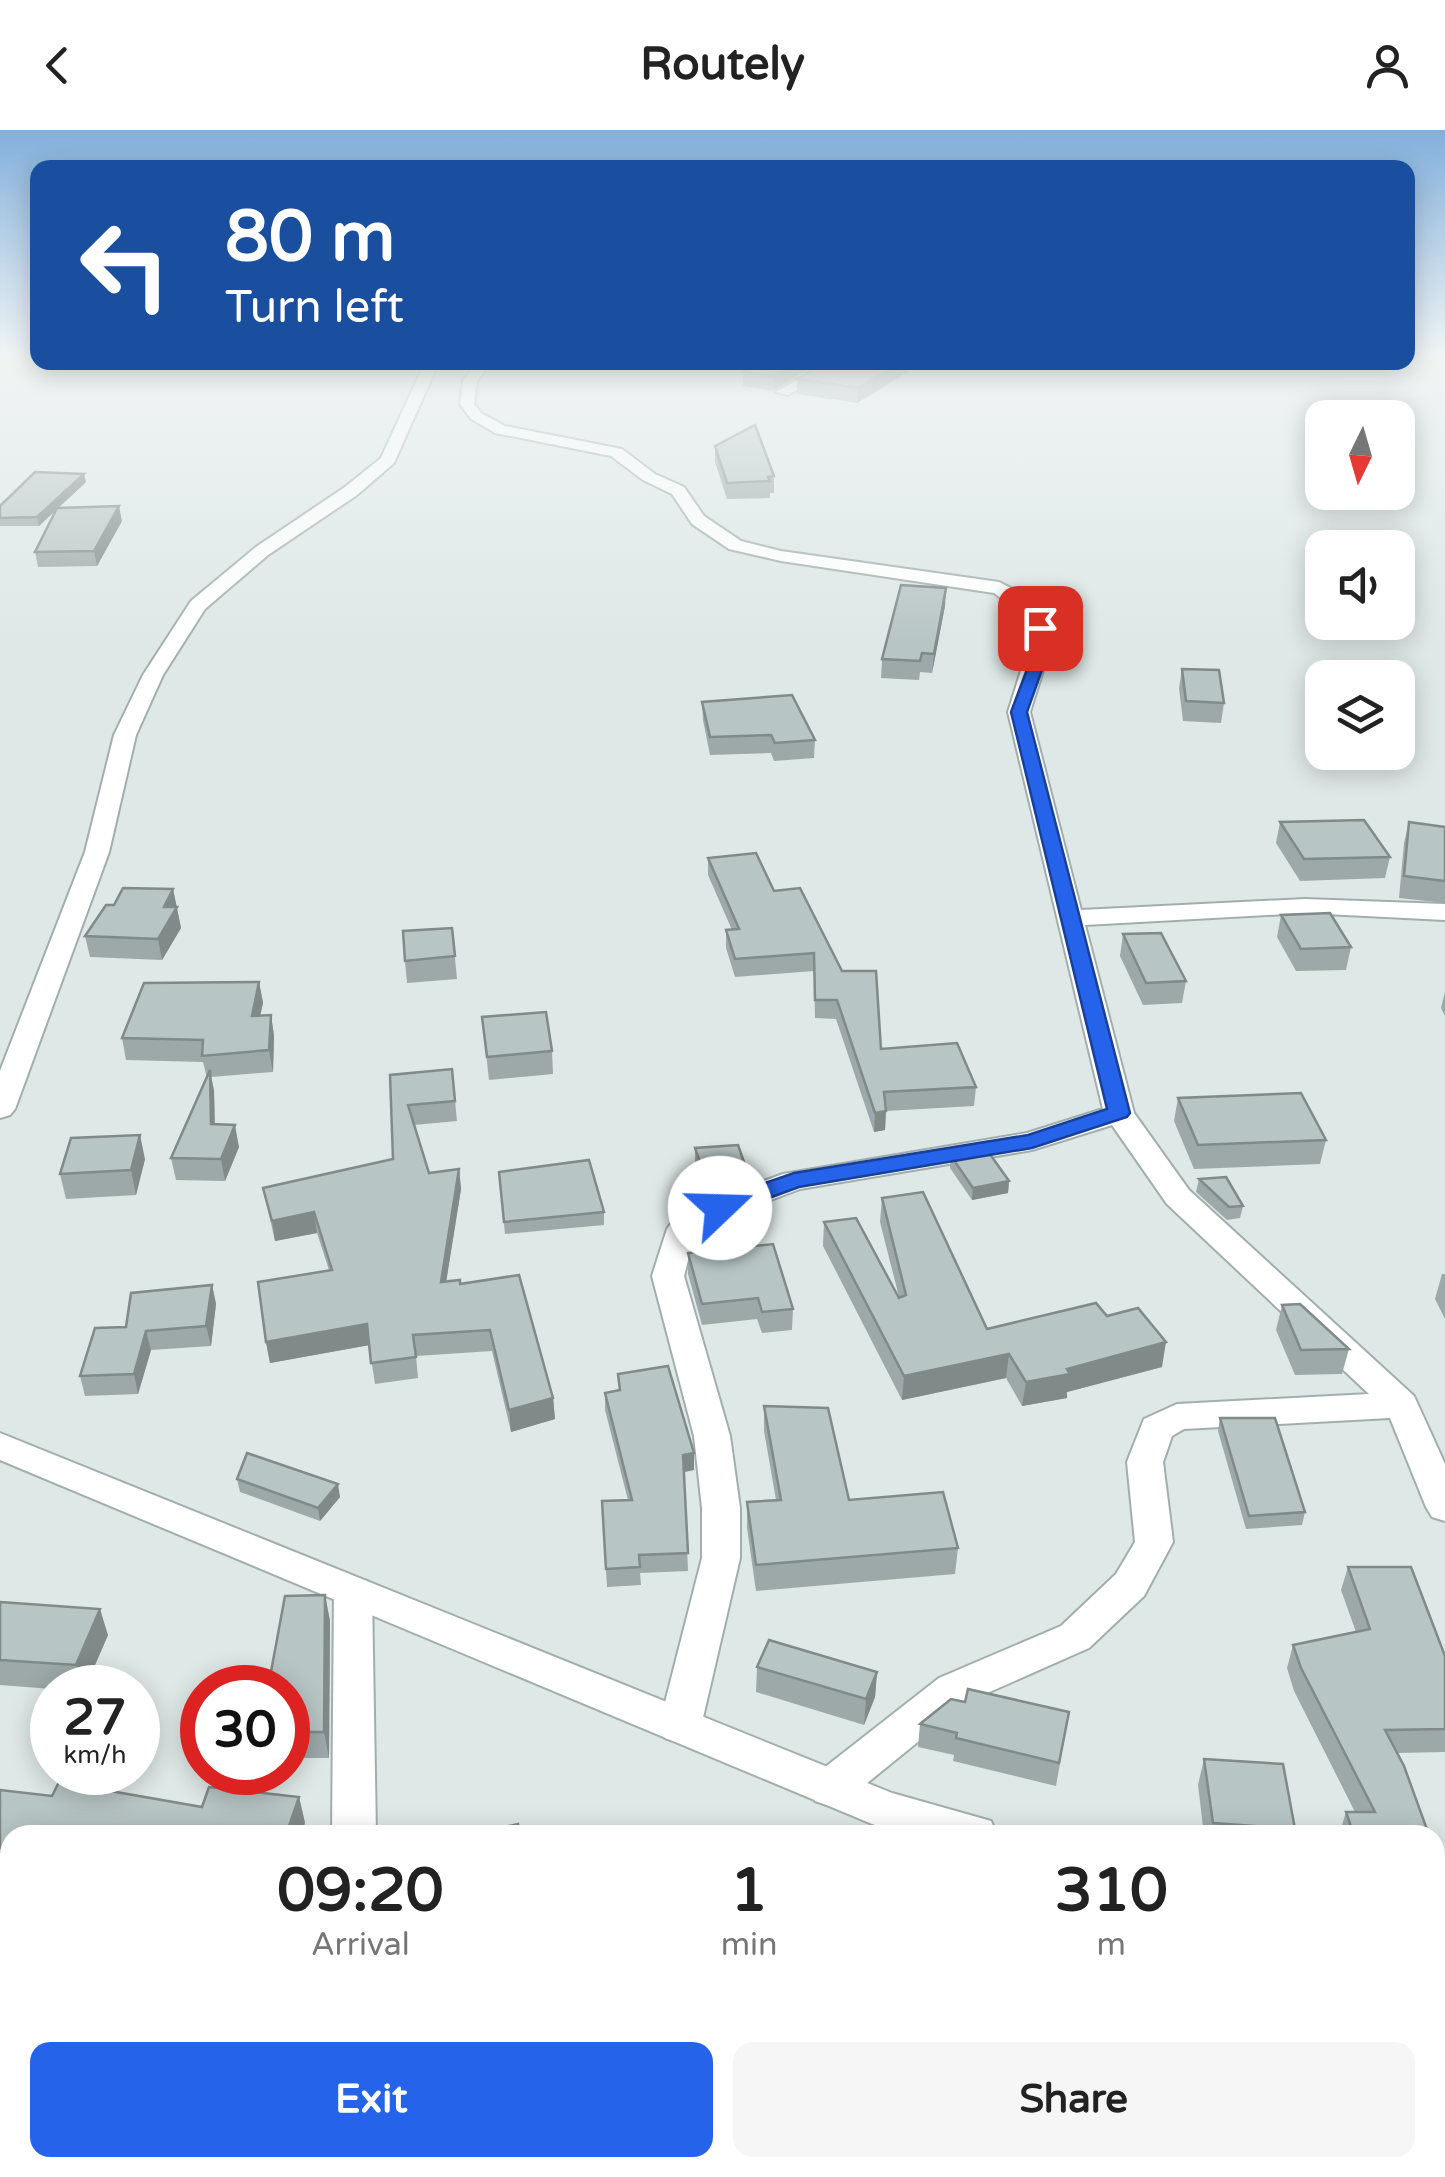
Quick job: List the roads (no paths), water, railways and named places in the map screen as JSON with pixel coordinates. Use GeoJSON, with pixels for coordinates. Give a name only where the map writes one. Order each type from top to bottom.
{"type":"FeatureCollection","features":[{"type":"Feature","properties":{"kind":"street"},"geometry":{"type":"LineString","coordinates":[[0,1110],[97,852],[125,734],[153,675],[198,606],[262,551],[351,491],[388,460],[391,453]]}},
{"type":"Feature","properties":{"kind":"street"},"geometry":{"type":"LineString","coordinates":[[617,453],[648,477],[678,491],[698,520],[735,545],[781,556],[999,588],[1024,600],[1040,628],[1040,656],[1019,712],[1119,1113],[1178,1197],[1402,1405],[1445,1506]]}},
{"type":"Feature","properties":{"kind":"street"},"geometry":{"type":"LineString","coordinates":[[1073,918],[1305,906],[1445,912]]}},
{"type":"Feature","properties":{"kind":"street"},"geometry":{"type":"LineString","coordinates":[[680,1726],[722,1558],[721,1508],[712,1436],[668,1276],[678,1236],[691,1219],[794,1180],[1032,1141],[1119,1113]]}},
{"type":"Feature","properties":{"kind":"street"},"geometry":{"type":"LineString","coordinates":[[830,1788],[953,1690],[1074,1638],[1130,1584],[1154,1542],[1145,1462],[1157,1428],[1177,1418],[1402,1405]]}},
{"type":"Feature","properties":{"kind":"street"},"geometry":{"type":"LineString","coordinates":[[0,1446],[830,1788],[940,1825]]}},
{"type":"Feature","properties":{"kind":"street"},"geometry":{"type":"LineString","coordinates":[[353,1592],[354,1825]]}}]}
